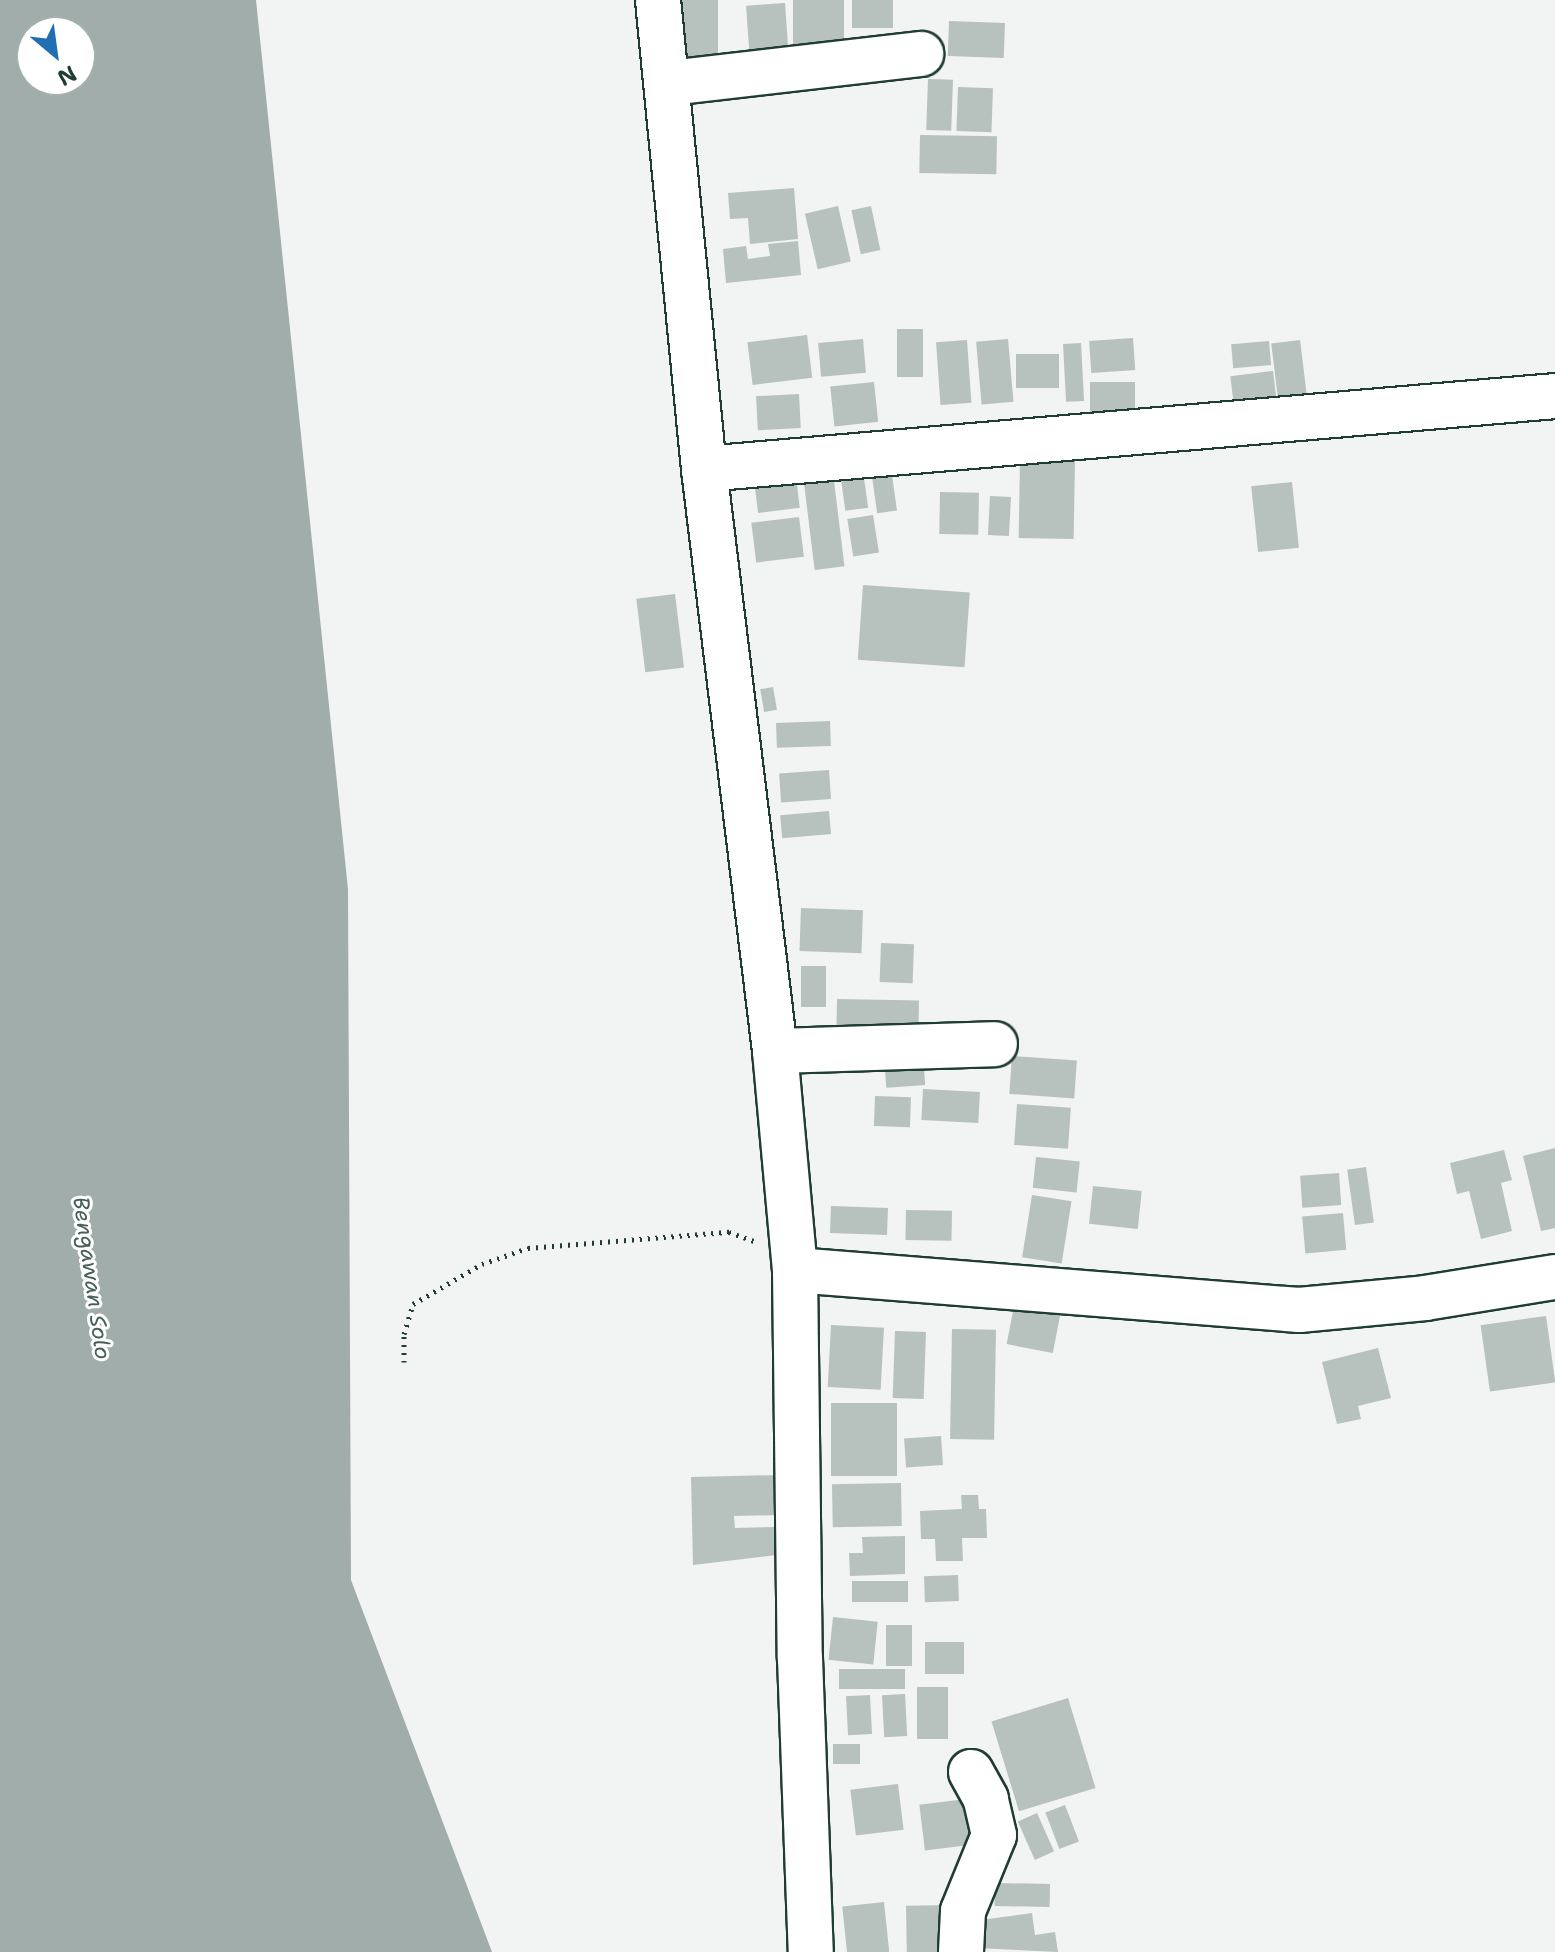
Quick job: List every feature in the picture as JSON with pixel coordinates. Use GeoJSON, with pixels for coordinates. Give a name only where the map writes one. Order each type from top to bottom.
{"type":"FeatureCollection","features":[{"type":"Feature","properties":{"kind":"street"},"geometry":{"type":"LineString","coordinates":[[658,0],[669,83],[704,469],[775,1051],[795,1270],[800,1658],[811,1952]]}},
{"type":"Feature","properties":{"kind":"street"},"geometry":{"type":"LineString","coordinates":[[669,83],[921,54]]}},
{"type":"Feature","properties":{"kind":"street"},"geometry":{"type":"LineString","coordinates":[[704,469],[1555,396]]}},
{"type":"Feature","properties":{"kind":"street"},"geometry":{"type":"LineString","coordinates":[[775,1051],[995,1044]]}},
{"type":"Feature","properties":{"kind":"street"},"geometry":{"type":"LineString","coordinates":[[795,1270],[1299,1310],[1425,1298],[1555,1277]]}},
{"type":"Feature","properties":{"kind":"street"},"geometry":{"type":"LineString","coordinates":[[961,1952],[963,1911],[994,1835],[986,1799],[971,1772]]}},
{"type":"Feature","properties":{"kind":"path"},"geometry":{"type":"LineString","coordinates":[[404,1362],[404,1334],[413,1304],[482,1264],[528,1248],[729,1232],[770,1247],[795,1270]]}},
{"type":"Feature","properties":{"kind":"water","name":"Bengawan Solo"},"geometry":{"type":"Polygon","coordinates":[[[0,0],[256,0],[348,889],[351,1580],[492,1952],[0,1952],[0,0]]]}},
{"type":"Feature","properties":{"kind":"building"},"geometry":{"type":"Polygon","coordinates":[[[677,0],[718,0],[718,70],[677,70],[677,0]]]}},
{"type":"Feature","properties":{"kind":"building"},"geometry":{"type":"Polygon","coordinates":[[[793,0],[844,0],[844,62],[793,62],[793,0]]]}},
{"type":"Feature","properties":{"kind":"building"},"geometry":{"type":"Polygon","coordinates":[[[852,0],[893,0],[893,28],[852,28],[852,0]]]}},
{"type":"Feature","properties":{"kind":"building"},"geometry":{"type":"Polygon","coordinates":[[[785,3],[789,58],[750,61],[746,6],[785,3]]]}},
{"type":"Feature","properties":{"kind":"building"},"geometry":{"type":"Polygon","coordinates":[[[949,21],[1005,23],[1004,58],[948,56],[949,21]]]}},
{"type":"Feature","properties":{"kind":"building"},"geometry":{"type":"Polygon","coordinates":[[[928,79],[953,80],[951,131],[926,130],[928,79]]]}},
{"type":"Feature","properties":{"kind":"building"},"geometry":{"type":"Polygon","coordinates":[[[958,87],[993,88],[991,132],[956,131],[958,87]]]}},
{"type":"Feature","properties":{"kind":"building"},"geometry":{"type":"Polygon","coordinates":[[[920,135],[997,136],[996,174],[919,173],[920,135]]]}},
{"type":"Feature","properties":{"kind":"building"},"geometry":{"type":"Polygon","coordinates":[[[794,188],[798,239],[750,244],[748,218],[730,219],[728,193],[794,188]]]}},
{"type":"Feature","properties":{"kind":"building"},"geometry":{"type":"Polygon","coordinates":[[[838,206],[851,262],[818,269],[805,214],[838,206]]]}},
{"type":"Feature","properties":{"kind":"building"},"geometry":{"type":"Polygon","coordinates":[[[871,206],[880,250],[861,254],[851,210],[871,206]]]}},
{"type":"Feature","properties":{"kind":"building"},"geometry":{"type":"Polygon","coordinates":[[[798,241],[801,275],[726,283],[723,249],[746,246],[748,259],[770,256],[768,244],[798,241]]]}},
{"type":"Feature","properties":{"kind":"building"},"geometry":{"type":"Polygon","coordinates":[[[897,329],[923,329],[923,377],[897,377],[897,329]]]}},
{"type":"Feature","properties":{"kind":"building"},"geometry":{"type":"Polygon","coordinates":[[[807,335],[812,378],[753,385],[747,342],[807,335]]]}},
{"type":"Feature","properties":{"kind":"building"},"geometry":{"type":"Polygon","coordinates":[[[1133,338],[1135,370],[1091,373],[1089,341],[1133,338]]]}},
{"type":"Feature","properties":{"kind":"building"},"geometry":{"type":"Polygon","coordinates":[[[863,339],[866,373],[821,377],[818,343],[863,339]]]}},
{"type":"Feature","properties":{"kind":"building"},"geometry":{"type":"Polygon","coordinates":[[[1008,339],[1013,402],[982,405],[976,342],[1008,339]]]}},
{"type":"Feature","properties":{"kind":"building"},"geometry":{"type":"Polygon","coordinates":[[[967,340],[971,403],[940,405],[936,342],[967,340]]]}},
{"type":"Feature","properties":{"kind":"building"},"geometry":{"type":"Polygon","coordinates":[[[1300,340],[1307,395],[1278,398],[1271,344],[1300,340]]]}},
{"type":"Feature","properties":{"kind":"building"},"geometry":{"type":"Polygon","coordinates":[[[1269,341],[1271,365],[1233,368],[1231,344],[1269,341]]]}},
{"type":"Feature","properties":{"kind":"building"},"geometry":{"type":"Polygon","coordinates":[[[1081,343],[1084,401],[1066,402],[1063,344],[1081,343]]]}},
{"type":"Feature","properties":{"kind":"building"},"geometry":{"type":"Polygon","coordinates":[[[1016,354],[1059,354],[1059,388],[1016,388],[1016,354]]]}},
{"type":"Feature","properties":{"kind":"building"},"geometry":{"type":"Polygon","coordinates":[[[1273,371],[1277,402],[1234,407],[1230,376],[1273,371]]]}},
{"type":"Feature","properties":{"kind":"building"},"geometry":{"type":"Polygon","coordinates":[[[874,382],[878,422],[834,426],[830,387],[874,382]]]}},
{"type":"Feature","properties":{"kind":"building"},"geometry":{"type":"Polygon","coordinates":[[[1090,382],[1135,382],[1135,422],[1090,422],[1090,382]]]}},
{"type":"Feature","properties":{"kind":"building"},"geometry":{"type":"Polygon","coordinates":[[[799,394],[801,428],[758,430],[756,396],[799,394]]]}},
{"type":"Feature","properties":{"kind":"building"},"geometry":{"type":"Polygon","coordinates":[[[1020,460],[1075,461],[1074,539],[1019,538],[1020,460]]]}},
{"type":"Feature","properties":{"kind":"building"},"geometry":{"type":"Polygon","coordinates":[[[891,468],[897,511],[877,513],[871,471],[891,468]]]}},
{"type":"Feature","properties":{"kind":"building"},"geometry":{"type":"Polygon","coordinates":[[[863,471],[868,508],[845,511],[840,474],[863,471]]]}},
{"type":"Feature","properties":{"kind":"building"},"geometry":{"type":"Polygon","coordinates":[[[833,473],[844,566],[815,570],[803,477],[833,473]]]}},
{"type":"Feature","properties":{"kind":"building"},"geometry":{"type":"Polygon","coordinates":[[[796,477],[800,508],[758,513],[754,482],[796,477]]]}},
{"type":"Feature","properties":{"kind":"building"},"geometry":{"type":"Polygon","coordinates":[[[1292,482],[1299,548],[1258,552],[1251,486],[1292,482]]]}},
{"type":"Feature","properties":{"kind":"building"},"geometry":{"type":"Polygon","coordinates":[[[940,492],[979,493],[978,535],[939,534],[940,492]]]}},
{"type":"Feature","properties":{"kind":"building"},"geometry":{"type":"Polygon","coordinates":[[[990,496],[1011,497],[1009,536],[988,535],[990,496]]]}},
{"type":"Feature","properties":{"kind":"building"},"geometry":{"type":"Polygon","coordinates":[[[873,515],[879,553],[853,557],[847,519],[873,515]]]}},
{"type":"Feature","properties":{"kind":"building"},"geometry":{"type":"Polygon","coordinates":[[[799,517],[804,557],[756,563],[751,523],[799,517]]]}},
{"type":"Feature","properties":{"kind":"building"},"geometry":{"type":"Polygon","coordinates":[[[863,585],[970,592],[965,667],[858,660],[863,585]]]}},
{"type":"Feature","properties":{"kind":"building"},"geometry":{"type":"Polygon","coordinates":[[[675,594],[684,667],[645,672],[636,599],[675,594]]]}},
{"type":"Feature","properties":{"kind":"building"},"geometry":{"type":"Polygon","coordinates":[[[773,687],[777,710],[764,712],[760,689],[773,687]]]}},
{"type":"Feature","properties":{"kind":"building"},"geometry":{"type":"Polygon","coordinates":[[[830,721],[831,746],[777,748],[776,723],[830,721]]]}},
{"type":"Feature","properties":{"kind":"building"},"geometry":{"type":"Polygon","coordinates":[[[829,770],[831,799],[781,802],[779,773],[829,770]]]}},
{"type":"Feature","properties":{"kind":"building"},"geometry":{"type":"Polygon","coordinates":[[[829,811],[831,834],[782,838],[780,815],[829,811]]]}},
{"type":"Feature","properties":{"kind":"building"},"geometry":{"type":"Polygon","coordinates":[[[801,908],[863,910],[861,953],[799,951],[801,908]]]}},
{"type":"Feature","properties":{"kind":"building"},"geometry":{"type":"Polygon","coordinates":[[[881,943],[914,944],[913,983],[880,982],[881,943]]]}},
{"type":"Feature","properties":{"kind":"building"},"geometry":{"type":"Polygon","coordinates":[[[801,966],[826,966],[826,1007],[801,1007],[801,966]]]}},
{"type":"Feature","properties":{"kind":"building"},"geometry":{"type":"Polygon","coordinates":[[[837,999],[919,1000],[918,1031],[836,1030],[837,999]]]}},
{"type":"Feature","properties":{"kind":"building"},"geometry":{"type":"Polygon","coordinates":[[[923,1054],[925,1085],[886,1088],[884,1057],[923,1054]]]}},
{"type":"Feature","properties":{"kind":"building"},"geometry":{"type":"Polygon","coordinates":[[[1012,1056],[1077,1061],[1074,1098],[1009,1094],[1012,1056]]]}},
{"type":"Feature","properties":{"kind":"building"},"geometry":{"type":"Polygon","coordinates":[[[923,1089],[980,1092],[978,1123],[921,1120],[923,1089]]]}},
{"type":"Feature","properties":{"kind":"building"},"geometry":{"type":"Polygon","coordinates":[[[875,1096],[911,1097],[910,1127],[874,1126],[875,1096]]]}},
{"type":"Feature","properties":{"kind":"building"},"geometry":{"type":"Polygon","coordinates":[[[1017,1104],[1071,1108],[1068,1149],[1014,1145],[1017,1104]]]}},
{"type":"Feature","properties":{"kind":"building"},"geometry":{"type":"Polygon","coordinates":[[[1555,1148],[1555,1228],[1541,1231],[1523,1156],[1555,1148]]]}},
{"type":"Feature","properties":{"kind":"building"},"geometry":{"type":"Polygon","coordinates":[[[1504,1150],[1512,1180],[1501,1183],[1512,1231],[1481,1239],[1469,1191],[1457,1194],[1450,1163],[1504,1150]]]}},
{"type":"Feature","properties":{"kind":"building"},"geometry":{"type":"Polygon","coordinates":[[[1036,1157],[1080,1162],[1077,1192],[1033,1188],[1036,1157]]]}},
{"type":"Feature","properties":{"kind":"building"},"geometry":{"type":"Polygon","coordinates":[[[1366,1167],[1374,1222],[1355,1225],[1347,1170],[1366,1167]]]}},
{"type":"Feature","properties":{"kind":"building"},"geometry":{"type":"Polygon","coordinates":[[[1339,1173],[1341,1205],[1302,1208],[1300,1176],[1339,1173]]]}},
{"type":"Feature","properties":{"kind":"building"},"geometry":{"type":"Polygon","coordinates":[[[1093,1186],[1142,1191],[1138,1229],[1089,1224],[1093,1186]]]}},
{"type":"Feature","properties":{"kind":"building"},"geometry":{"type":"Polygon","coordinates":[[[1032,1195],[1072,1201],[1062,1263],[1022,1257],[1032,1195]]]}},
{"type":"Feature","properties":{"kind":"building"},"geometry":{"type":"Polygon","coordinates":[[[831,1206],[888,1208],[887,1235],[830,1233],[831,1206]]]}},
{"type":"Feature","properties":{"kind":"building"},"geometry":{"type":"Polygon","coordinates":[[[906,1210],[952,1211],[951,1241],[905,1240],[906,1210]]]}},
{"type":"Feature","properties":{"kind":"building"},"geometry":{"type":"Polygon","coordinates":[[[1343,1213],[1346,1250],[1305,1253],[1302,1217],[1343,1213]]]}},
{"type":"Feature","properties":{"kind":"building"},"geometry":{"type":"Polygon","coordinates":[[[1016,1296],[1062,1305],[1053,1353],[1007,1344],[1016,1296]]]}},
{"type":"Feature","properties":{"kind":"building"},"geometry":{"type":"Polygon","coordinates":[[[1546,1316],[1555,1382],[1490,1392],[1481,1325],[1546,1316]]]}},
{"type":"Feature","properties":{"kind":"building"},"geometry":{"type":"Polygon","coordinates":[[[831,1325],[884,1328],[881,1390],[828,1387],[831,1325]]]}},
{"type":"Feature","properties":{"kind":"building"},"geometry":{"type":"Polygon","coordinates":[[[952,1329],[996,1330],[994,1440],[950,1439],[952,1329]]]}},
{"type":"Feature","properties":{"kind":"building"},"geometry":{"type":"Polygon","coordinates":[[[895,1331],[926,1332],[924,1399],[893,1398],[895,1331]]]}},
{"type":"Feature","properties":{"kind":"building"},"geometry":{"type":"Polygon","coordinates":[[[1378,1348],[1391,1398],[1358,1406],[1361,1419],[1337,1424],[1322,1362],[1378,1348]]]}},
{"type":"Feature","properties":{"kind":"building"},"geometry":{"type":"Polygon","coordinates":[[[831,1403],[897,1403],[897,1476],[831,1476],[831,1403]]]}},
{"type":"Feature","properties":{"kind":"building"},"geometry":{"type":"Polygon","coordinates":[[[941,1436],[943,1465],[906,1468],[904,1439],[941,1436]]]}},
{"type":"Feature","properties":{"kind":"building"},"geometry":{"type":"Polygon","coordinates":[[[780,1475],[781,1515],[734,1516],[735,1528],[775,1527],[776,1555],[693,1565],[691,1477],[780,1475]]]}},
{"type":"Feature","properties":{"kind":"building"},"geometry":{"type":"Polygon","coordinates":[[[901,1483],[902,1526],[833,1527],[832,1484],[901,1483]]]}},
{"type":"Feature","properties":{"kind":"building"},"geometry":{"type":"Polygon","coordinates":[[[961,1495],[978,1495],[979,1509],[986,1509],[987,1538],[962,1538],[963,1561],[936,1561],[935,1539],[921,1539],[920,1511],[962,1509],[961,1495]]]}},
{"type":"Feature","properties":{"kind":"building"},"geometry":{"type":"Polygon","coordinates":[[[905,1536],[905,1574],[850,1576],[849,1553],[863,1553],[862,1537],[905,1536]]]}},
{"type":"Feature","properties":{"kind":"building"},"geometry":{"type":"Polygon","coordinates":[[[958,1575],[959,1601],[925,1602],[924,1576],[958,1575]]]}},
{"type":"Feature","properties":{"kind":"building"},"geometry":{"type":"Polygon","coordinates":[[[852,1581],[908,1581],[908,1602],[852,1602],[852,1581]]]}},
{"type":"Feature","properties":{"kind":"building"},"geometry":{"type":"Polygon","coordinates":[[[833,1617],[878,1622],[873,1664],[829,1660],[833,1617]]]}},
{"type":"Feature","properties":{"kind":"building"},"geometry":{"type":"Polygon","coordinates":[[[886,1625],[912,1625],[912,1666],[886,1666],[886,1625]]]}},
{"type":"Feature","properties":{"kind":"building"},"geometry":{"type":"Polygon","coordinates":[[[925,1642],[964,1642],[964,1674],[925,1674],[925,1642]]]}},
{"type":"Feature","properties":{"kind":"building"},"geometry":{"type":"Polygon","coordinates":[[[839,1669],[905,1669],[905,1689],[839,1689],[839,1669]]]}},
{"type":"Feature","properties":{"kind":"building"},"geometry":{"type":"Polygon","coordinates":[[[917,1687],[948,1687],[948,1739],[917,1739],[917,1687]]]}},
{"type":"Feature","properties":{"kind":"building"},"geometry":{"type":"Polygon","coordinates":[[[905,1694],[907,1736],[884,1737],[882,1695],[905,1694]]]}},
{"type":"Feature","properties":{"kind":"building"},"geometry":{"type":"Polygon","coordinates":[[[870,1695],[872,1734],[848,1735],[846,1696],[870,1695]]]}},
{"type":"Feature","properties":{"kind":"building"},"geometry":{"type":"Polygon","coordinates":[[[1068,1698],[1095,1788],[1019,1811],[991,1721],[1068,1698]]]}},
{"type":"Feature","properties":{"kind":"building"},"geometry":{"type":"Polygon","coordinates":[[[833,1744],[860,1744],[860,1764],[833,1764],[833,1744]]]}},
{"type":"Feature","properties":{"kind":"building"},"geometry":{"type":"Polygon","coordinates":[[[898,1784],[904,1830],[856,1836],[850,1790],[898,1784]]]}},
{"type":"Feature","properties":{"kind":"building"},"geometry":{"type":"Polygon","coordinates":[[[966,1799],[972,1845],[925,1850],[919,1805],[966,1799]]]}},
{"type":"Feature","properties":{"kind":"building"},"geometry":{"type":"Polygon","coordinates":[[[1065,1805],[1079,1841],[1059,1849],[1045,1813],[1065,1805]]]}},
{"type":"Feature","properties":{"kind":"building"},"geometry":{"type":"Polygon","coordinates":[[[1037,1813],[1054,1851],[1035,1860],[1018,1822],[1037,1813]]]}},
{"type":"Feature","properties":{"kind":"building"},"geometry":{"type":"Polygon","coordinates":[[[995,1883],[1050,1884],[1050,1907],[995,1906],[995,1883]]]}},
{"type":"Feature","properties":{"kind":"building"},"geometry":{"type":"Polygon","coordinates":[[[884,1902],[889,1952],[847,1952],[842,1906],[884,1902]]]}},
{"type":"Feature","properties":{"kind":"building"},"geometry":{"type":"Polygon","coordinates":[[[952,1905],[953,1952],[907,1952],[906,1906],[952,1905]]]}},
{"type":"Feature","properties":{"kind":"building"},"geometry":{"type":"Polygon","coordinates":[[[1032,1913],[1035,1935],[1055,1932],[1058,1952],[977,1948],[973,1921],[1032,1913]]]}}]}
